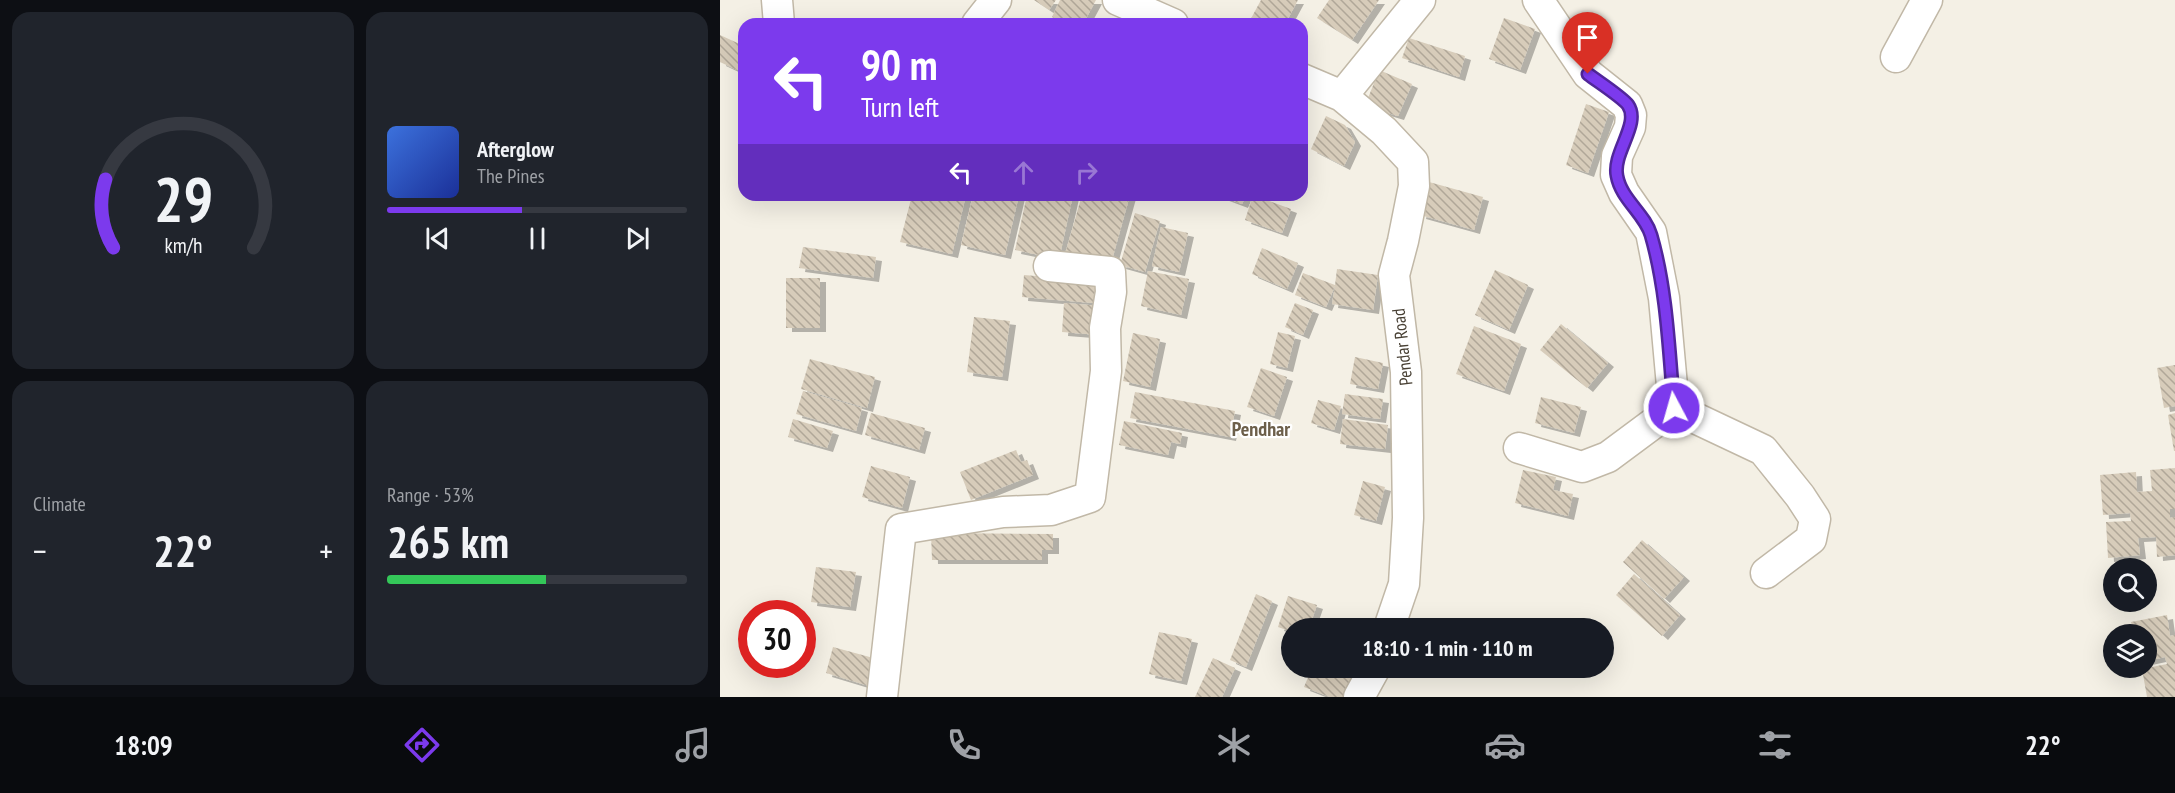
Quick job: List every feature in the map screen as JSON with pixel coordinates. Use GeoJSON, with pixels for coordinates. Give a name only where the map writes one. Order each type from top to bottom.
{"type":"FeatureCollection","features":[{"type":"Feature","properties":{"kind":"street"},"geometry":{"type":"LineString","coordinates":[[777,0],[778,18]]}},
{"type":"Feature","properties":{"kind":"street"},"geometry":{"type":"LineString","coordinates":[[982,18],[996,0]]}},
{"type":"Feature","properties":{"kind":"street"},"geometry":{"type":"LineString","coordinates":[[1118,0],[1159,18]]}},
{"type":"Feature","properties":{"kind":"street"},"geometry":{"type":"LineString","coordinates":[[1342,96],[1420,0]]}},
{"type":"Feature","properties":{"kind":"street"},"geometry":{"type":"LineString","coordinates":[[1538,0],[1588,74],[1628,105],[1631,115],[1630,127],[1617,156],[1616,175],[1624,193],[1651,232],[1664,298],[1674,408]]}},
{"type":"Feature","properties":{"kind":"street"},"geometry":{"type":"LineString","coordinates":[[1896,57],[1927,0]]}},
{"type":"Feature","properties":{"kind":"street","name":"Pendar Road"},"geometry":{"type":"LineString","coordinates":[[1308,82],[1342,96],[1384,131],[1413,162],[1414,186],[1394,275],[1406,372],[1408,518],[1404,584],[1392,618]]}},
{"type":"Feature","properties":{"kind":"street"},"geometry":{"type":"LineString","coordinates":[[882,697],[901,529],[1002,512],[1051,510],[1090,497],[1106,371],[1106,328],[1111,292],[1110,272],[1048,266]]}},
{"type":"Feature","properties":{"kind":"street"},"geometry":{"type":"LineString","coordinates":[[1520,448],[1582,467],[1608,457],[1674,408]]}},
{"type":"Feature","properties":{"kind":"street"},"geometry":{"type":"LineString","coordinates":[[1674,408],[1763,450],[1800,496],[1815,519],[1811,539],[1766,573]]}},
{"type":"Feature","properties":{"kind":"street"},"geometry":{"type":"LineString","coordinates":[[1359,697],[1369,678]]}},
{"type":"Feature","properties":{"kind":"building"},"geometry":{"type":"Polygon","coordinates":[[[1034,0],[1056,0],[1049,10],[1034,0]]]}},
{"type":"Feature","properties":{"kind":"building"},"geometry":{"type":"Polygon","coordinates":[[[1060,0],[1096,0],[1086,18],[1052,17],[1060,0]]]}},
{"type":"Feature","properties":{"kind":"building"},"geometry":{"type":"Polygon","coordinates":[[[1261,0],[1298,0],[1288,18],[1251,18],[1261,0]]]}},
{"type":"Feature","properties":{"kind":"building"},"geometry":{"type":"Polygon","coordinates":[[[1329,0],[1379,0],[1352,40],[1317,18],[1329,0]]]}},
{"type":"Feature","properties":{"kind":"building"},"geometry":{"type":"Polygon","coordinates":[[[1504,18],[1535,29],[1520,70],[1489,59],[1504,18]]]}},
{"type":"Feature","properties":{"kind":"building"},"geometry":{"type":"Polygon","coordinates":[[[720,35],[738,43],[738,68],[737,70],[720,62],[720,35]]]}},
{"type":"Feature","properties":{"kind":"building"},"geometry":{"type":"Polygon","coordinates":[[[1409,38],[1465,56],[1459,77],[1402,58],[1409,38]]]}},
{"type":"Feature","properties":{"kind":"building"},"geometry":{"type":"Polygon","coordinates":[[[1379,70],[1412,84],[1398,116],[1365,106],[1379,70]]]}},
{"type":"Feature","properties":{"kind":"building"},"geometry":{"type":"Polygon","coordinates":[[[1586,104],[1609,112],[1588,173],[1566,165],[1586,104]]]}},
{"type":"Feature","properties":{"kind":"building"},"geometry":{"type":"Polygon","coordinates":[[[1326,116],[1345,125],[1355,142],[1344,166],[1311,149],[1326,116]]]}},
{"type":"Feature","properties":{"kind":"building"},"geometry":{"type":"Polygon","coordinates":[[[1429,182],[1483,197],[1474,230],[1420,215],[1429,182]]]}},
{"type":"Feature","properties":{"kind":"building"},"geometry":{"type":"Polygon","coordinates":[[[910,201],[965,201],[952,254],[900,242],[910,201]]]}},
{"type":"Feature","properties":{"kind":"building"},"geometry":{"type":"Polygon","coordinates":[[[972,201],[1018,201],[1005,255],[961,245],[972,201]]]}},
{"type":"Feature","properties":{"kind":"building"},"geometry":{"type":"Polygon","coordinates":[[[1026,201],[1072,201],[1059,259],[1015,250],[1026,201]]]}},
{"type":"Feature","properties":{"kind":"building"},"geometry":{"type":"Polygon","coordinates":[[[1080,201],[1128,201],[1110,267],[1065,254],[1080,201]]]}},
{"type":"Feature","properties":{"kind":"building"},"geometry":{"type":"Polygon","coordinates":[[[1251,201],[1269,201],[1291,209],[1282,233],[1245,220],[1251,201]]]}},
{"type":"Feature","properties":{"kind":"building"},"geometry":{"type":"Polygon","coordinates":[[[1135,213],[1160,221],[1145,272],[1120,265],[1135,213]]]}},
{"type":"Feature","properties":{"kind":"building"},"geometry":{"type":"Polygon","coordinates":[[[1161,227],[1188,233],[1179,272],[1152,266],[1161,227]]]}},
{"type":"Feature","properties":{"kind":"building"},"geometry":{"type":"Polygon","coordinates":[[[803,247],[876,257],[873,278],[799,268],[803,247]]]}},
{"type":"Feature","properties":{"kind":"building"},"geometry":{"type":"Polygon","coordinates":[[[1262,248],[1298,263],[1287,289],[1252,274],[1262,248]]]}},
{"type":"Feature","properties":{"kind":"building"},"geometry":{"type":"Polygon","coordinates":[[[1337,269],[1378,275],[1373,310],[1332,304],[1335,286],[1326,307],[1295,295],[1303,273],[1335,285],[1337,269]]]}},
{"type":"Feature","properties":{"kind":"building"},"geometry":{"type":"Polygon","coordinates":[[[1495,270],[1528,285],[1509,330],[1475,315],[1495,270]]]}},
{"type":"Feature","properties":{"kind":"building"},"geometry":{"type":"Polygon","coordinates":[[[1148,271],[1189,279],[1181,315],[1141,306],[1148,271]]]}},
{"type":"Feature","properties":{"kind":"building"},"geometry":{"type":"Polygon","coordinates":[[[1024,275],[1107,282],[1105,304],[1022,297],[1024,275]]]}},
{"type":"Feature","properties":{"kind":"building"},"geometry":{"type":"Polygon","coordinates":[[[786,278],[820,278],[820,328],[786,328],[786,278]]]}},
{"type":"Feature","properties":{"kind":"building"},"geometry":{"type":"Polygon","coordinates":[[[1064,303],[1101,306],[1099,335],[1062,332],[1064,303]]]}},
{"type":"Feature","properties":{"kind":"building"},"geometry":{"type":"Polygon","coordinates":[[[1295,303],[1313,310],[1303,335],[1285,327],[1295,303]]]}},
{"type":"Feature","properties":{"kind":"building"},"geometry":{"type":"Polygon","coordinates":[[[974,317],[1010,321],[1002,377],[967,372],[974,317]]]}},
{"type":"Feature","properties":{"kind":"building"},"geometry":{"type":"Polygon","coordinates":[[[1561,324],[1608,363],[1587,388],[1540,350],[1561,324]]]}},
{"type":"Feature","properties":{"kind":"building"},"geometry":{"type":"Polygon","coordinates":[[[1474,326],[1521,344],[1504,391],[1456,374],[1474,326]]]}},
{"type":"Feature","properties":{"kind":"building"},"geometry":{"type":"Polygon","coordinates":[[[1278,332],[1295,336],[1287,368],[1270,364],[1278,332]]]}},
{"type":"Feature","properties":{"kind":"building"},"geometry":{"type":"Polygon","coordinates":[[[1133,333],[1160,339],[1150,387],[1123,381],[1133,333]]]}},
{"type":"Feature","properties":{"kind":"building"},"geometry":{"type":"Polygon","coordinates":[[[1355,357],[1383,363],[1378,389],[1350,384],[1355,357]]]}},
{"type":"Feature","properties":{"kind":"building"},"geometry":{"type":"Polygon","coordinates":[[[810,359],[875,377],[867,408],[801,389],[810,359]]]}},
{"type":"Feature","properties":{"kind":"building"},"geometry":{"type":"Polygon","coordinates":[[[2175,365],[2175,406],[2164,408],[2157,368],[2175,365]]]}},
{"type":"Feature","properties":{"kind":"building"},"geometry":{"type":"Polygon","coordinates":[[[1261,368],[1287,377],[1274,416],[1247,407],[1261,368]]]}},
{"type":"Feature","properties":{"kind":"building"},"geometry":{"type":"Polygon","coordinates":[[[803,391],[862,408],[856,431],[796,414],[803,391]]]}},
{"type":"Feature","properties":{"kind":"building"},"geometry":{"type":"Polygon","coordinates":[[[1135,392],[1235,411],[1230,437],[1130,418],[1135,392]]]}},
{"type":"Feature","properties":{"kind":"building"},"geometry":{"type":"Polygon","coordinates":[[[1345,394],[1383,399],[1380,419],[1342,414],[1345,394]]]}},
{"type":"Feature","properties":{"kind":"building"},"geometry":{"type":"Polygon","coordinates":[[[1541,397],[1581,407],[1574,433],[1535,423],[1541,397]]]}},
{"type":"Feature","properties":{"kind":"building"},"geometry":{"type":"Polygon","coordinates":[[[1318,400],[1341,406],[1334,430],[1311,423],[1318,400]]]}},
{"type":"Feature","properties":{"kind":"building"},"geometry":{"type":"Polygon","coordinates":[[[871,413],[925,428],[919,450],[865,435],[871,413]]]}},
{"type":"Feature","properties":{"kind":"building"},"geometry":{"type":"Polygon","coordinates":[[[2175,413],[2175,451],[2174,451],[2168,415],[2175,413]]]}},
{"type":"Feature","properties":{"kind":"building"},"geometry":{"type":"Polygon","coordinates":[[[793,419],[833,431],[827,448],[788,437],[793,419]]]}},
{"type":"Feature","properties":{"kind":"building"},"geometry":{"type":"Polygon","coordinates":[[[1343,419],[1388,425],[1385,449],[1340,444],[1343,419]]]}},
{"type":"Feature","properties":{"kind":"building"},"geometry":{"type":"Polygon","coordinates":[[[1124,421],[1182,433],[1180,444],[1171,442],[1168,455],[1119,445],[1124,421]]]}},
{"type":"Feature","properties":{"kind":"building"},"geometry":{"type":"Polygon","coordinates":[[[1016,450],[1021,462],[1027,460],[1033,475],[971,500],[960,472],[1016,450]]]}},
{"type":"Feature","properties":{"kind":"building"},"geometry":{"type":"Polygon","coordinates":[[[871,466],[910,477],[902,508],[862,497],[871,466]]]}},
{"type":"Feature","properties":{"kind":"building"},"geometry":{"type":"Polygon","coordinates":[[[2175,468],[2175,509],[2170,509],[2170,518],[2175,517],[2175,555],[2157,557],[2156,537],[2138,538],[2140,555],[2108,558],[2106,522],[2131,521],[2130,513],[2103,515],[2100,475],[2136,472],[2137,492],[2152,491],[2150,470],[2175,468]]]}},
{"type":"Feature","properties":{"kind":"building"},"geometry":{"type":"Polygon","coordinates":[[[1523,470],[1556,477],[1553,490],[1573,494],[1568,516],[1515,503],[1523,470]]]}},
{"type":"Feature","properties":{"kind":"building"},"geometry":{"type":"Polygon","coordinates":[[[1363,481],[1385,487],[1376,521],[1354,515],[1363,481]]]}},
{"type":"Feature","properties":{"kind":"building"},"geometry":{"type":"Polygon","coordinates":[[[931,533],[1053,534],[1053,550],[1042,550],[1042,560],[932,560],[931,533]]]}},
{"type":"Feature","properties":{"kind":"building"},"geometry":{"type":"Polygon","coordinates":[[[1642,540],[1684,577],[1664,599],[1623,562],[1642,540]]]}},
{"type":"Feature","properties":{"kind":"building"},"geometry":{"type":"Polygon","coordinates":[[[816,567],[856,572],[850,607],[811,600],[816,567]]]}},
{"type":"Feature","properties":{"kind":"building"},"geometry":{"type":"Polygon","coordinates":[[[1634,574],[1680,615],[1662,636],[1616,595],[1634,574]]]}},
{"type":"Feature","properties":{"kind":"building"},"geometry":{"type":"Polygon","coordinates":[[[1256,594],[1272,601],[1246,667],[1230,660],[1256,594]]]}},
{"type":"Feature","properties":{"kind":"building"},"geometry":{"type":"Polygon","coordinates":[[[1288,596],[1317,605],[1312,618],[1281,618],[1281,628],[1278,627],[1288,596]]]}},
{"type":"Feature","properties":{"kind":"building"},"geometry":{"type":"Polygon","coordinates":[[[2167,615],[2170,636],[2175,635],[2175,697],[2147,697],[2144,678],[2157,678],[2157,666],[2167,664],[2165,657],[2157,659],[2157,624],[2132,624],[2131,622],[2167,615]]]}},
{"type":"Feature","properties":{"kind":"building"},"geometry":{"type":"Polygon","coordinates":[[[1159,632],[1192,639],[1181,681],[1149,674],[1159,632]]]}},
{"type":"Feature","properties":{"kind":"building"},"geometry":{"type":"Polygon","coordinates":[[[833,647],[877,659],[869,686],[826,673],[833,647]]]}},
{"type":"Feature","properties":{"kind":"building"},"geometry":{"type":"Polygon","coordinates":[[[1213,658],[1235,668],[1222,697],[1195,697],[1213,658]]]}},
{"type":"Feature","properties":{"kind":"building"},"geometry":{"type":"Polygon","coordinates":[[[1308,678],[1353,678],[1345,697],[1330,697],[1304,687],[1308,678]]]}},
{"type":"Feature","properties":{"kind":"district","name":"Pendhar"},"geometry":{"type":"Point","coordinates":[1261,429]}},
{"type":"Feature","properties":{"kind":"route"},"geometry":{"type":"LineString","coordinates":[[1588,74],[1628,105],[1631,115],[1630,127],[1617,156],[1616,175],[1624,193],[1651,232],[1664,298],[1674,408]]}}]}
